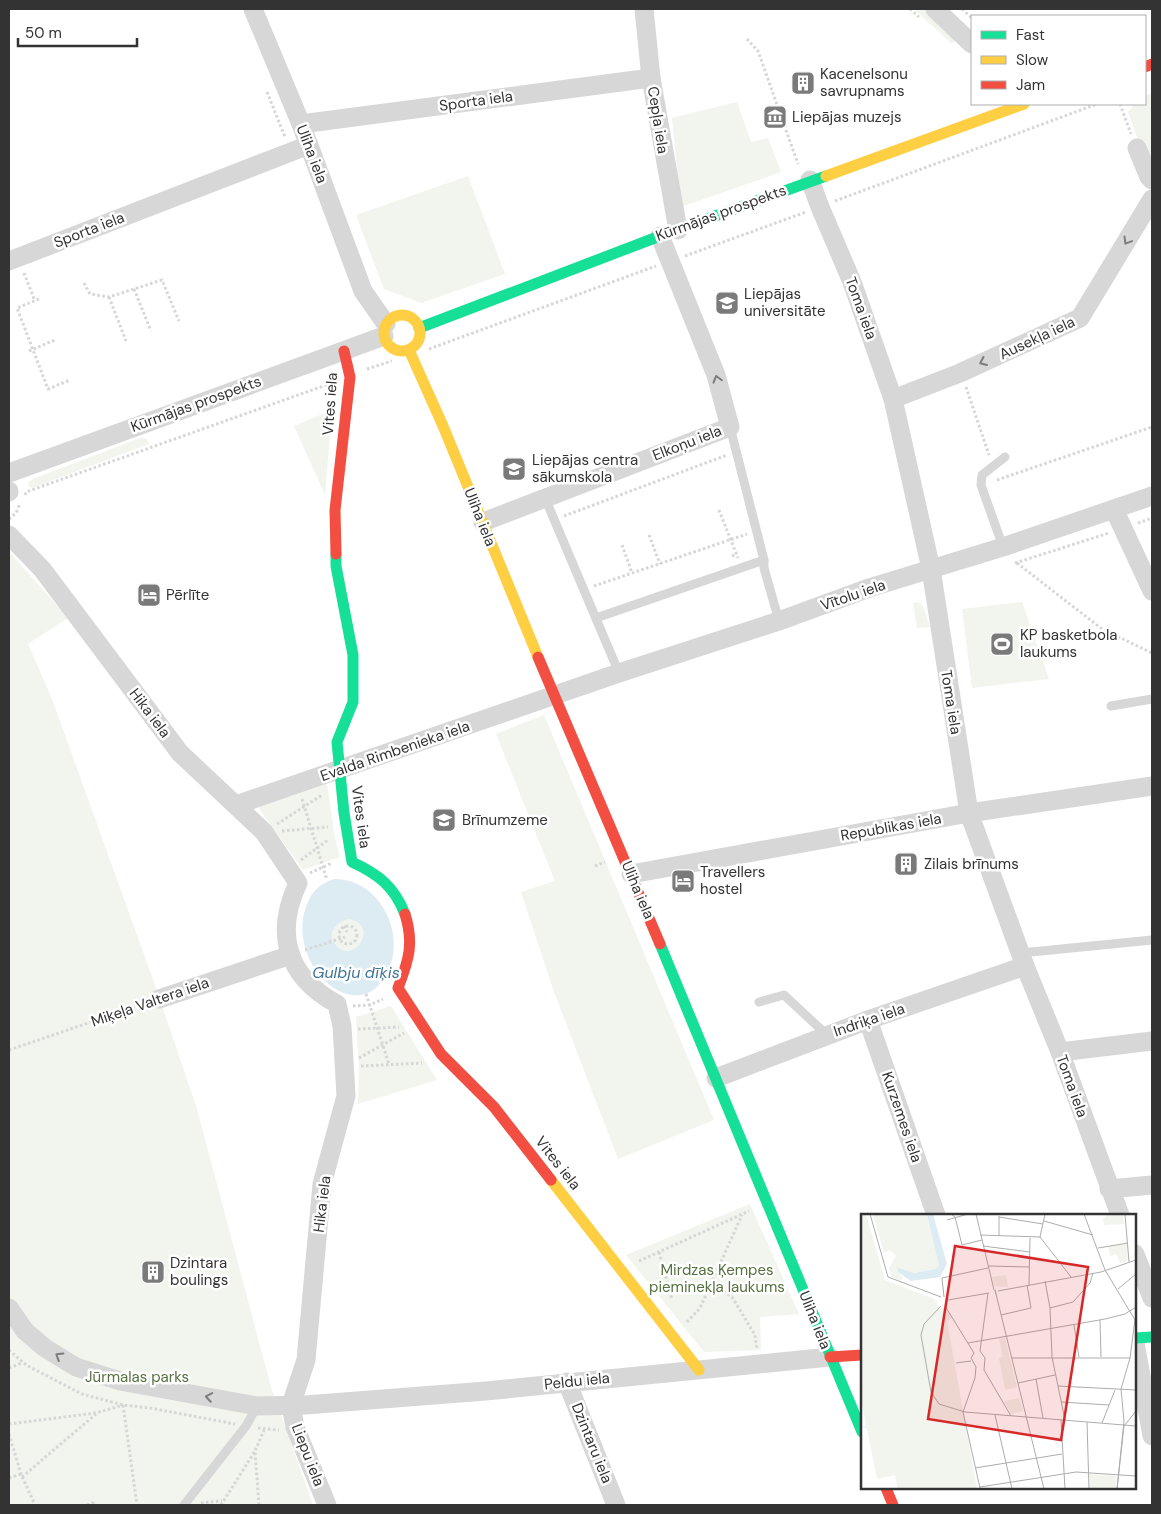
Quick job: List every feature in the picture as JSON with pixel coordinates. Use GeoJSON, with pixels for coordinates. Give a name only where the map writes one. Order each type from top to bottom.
{"type":"FeatureCollection","features":[{"type":"Feature","properties":{"kind":"main road","name":"Kūrmājas prospekts"},"geometry":{"type":"LineString","coordinates":[[419,328],[678,230],[805,175],[1021,105]]}},
{"type":"Feature","properties":{"kind":"main road"},"geometry":{"type":"LineString","coordinates":[[401,315],[412,319],[419,328],[419,339],[409,350],[395,350],[386,342],[385,330],[390,319],[401,315]]}},
{"type":"Feature","properties":{"kind":"main road","name":"Uliha iela"},"geometry":{"type":"LineString","coordinates":[[409,350],[483,522],[554,697],[631,874],[861,1430]]}},
{"type":"Feature","properties":{"kind":"main road","name":"Vites iela"},"geometry":{"type":"LineString","coordinates":[[344,351],[350,377],[334,531],[336,566],[353,655],[353,702],[337,742],[352,862],[370,870],[386,882],[398,897],[406,915],[411,939],[408,964],[398,988],[441,1054],[494,1107],[700,1370]]}},
{"type":"Feature","properties":{"kind":"main road"},"geometry":{"type":"LineString","coordinates":[[1136,1338],[1152,1337]]}},
{"type":"Feature","properties":{"kind":"main road","name":"Peldu iela"},"geometry":{"type":"LineString","coordinates":[[830,1357],[861,1355]]}},
{"type":"Feature","properties":{"kind":"main road"},"geometry":{"type":"LineString","coordinates":[[886,1489],[893,1505]]}},
{"type":"Feature","properties":{"kind":"street","name":"Uliha iela"},"geometry":{"type":"LineString","coordinates":[[253,9],[301,124],[363,291],[385,330]]}},
{"type":"Feature","properties":{"kind":"street","name":"Cepļa iela"},"geometry":{"type":"LineString","coordinates":[[644,9],[651,78],[678,230]]}},
{"type":"Feature","properties":{"kind":"street"},"geometry":{"type":"LineString","coordinates":[[935,9],[971,43]]}},
{"type":"Feature","properties":{"kind":"street","name":"Sporta iela"},"geometry":{"type":"LineString","coordinates":[[301,124],[651,78]]}},
{"type":"Feature","properties":{"kind":"street","name":"Sporta iela"},"geometry":{"type":"LineString","coordinates":[[16,266],[309,145]]}},
{"type":"Feature","properties":{"kind":"street"},"geometry":{"type":"LineString","coordinates":[[1137,148],[1152,180]]}},
{"type":"Feature","properties":{"kind":"street","name":"Toma iela"},"geometry":{"type":"LineString","coordinates":[[805,175],[852,282],[893,399],[931,570],[968,813],[1060,1052],[1120,1214]]}},
{"type":"Feature","properties":{"kind":"street","name":"Ausekļa iela"},"geometry":{"type":"LineString","coordinates":[[893,399],[960,373],[1080,318],[1152,199]]}},
{"type":"Feature","properties":{"kind":"street","name":"Elkoņu iela"},"geometry":{"type":"LineString","coordinates":[[483,522],[730,426],[716,375],[660,236]]}},
{"type":"Feature","properties":{"kind":"street","name":"Kūrmājas prospekts"},"geometry":{"type":"LineString","coordinates":[[9,473],[344,351],[385,330]]}},
{"type":"Feature","properties":{"kind":"street","name":"Vītolu iela"},"geometry":{"type":"LineString","coordinates":[[554,697],[619,673],[779,621],[869,588],[931,570],[1005,556],[1114,508],[1152,496]]}},
{"type":"Feature","properties":{"kind":"street"},"geometry":{"type":"LineString","coordinates":[[1114,508],[1152,591]]}},
{"type":"Feature","properties":{"kind":"street","name":"Hika iela"},"geometry":{"type":"LineString","coordinates":[[9,536],[42,569],[180,753],[206,780],[264,832],[293,876]]}},
{"type":"Feature","properties":{"kind":"street","name":"Evalda Rimbenieka iela"},"geometry":{"type":"LineString","coordinates":[[236,805],[297,784],[340,777],[554,697]]}},
{"type":"Feature","properties":{"kind":"street","name":"Republikas iela"},"geometry":{"type":"LineString","coordinates":[[631,874],[968,813],[1152,786]]}},
{"type":"Feature","properties":{"kind":"street"},"geometry":{"type":"LineString","coordinates":[[293,876],[286,918],[286,936],[298,952],[298,970],[309,984],[337,1004]]}},
{"type":"Feature","properties":{"kind":"street","name":"Miķeļa Valtera iela"},"geometry":{"type":"LineString","coordinates":[[159,999],[298,952]]}},
{"type":"Feature","properties":{"kind":"street","name":"Indriķa iela"},"geometry":{"type":"LineString","coordinates":[[716,1078],[1023,960]]}},
{"type":"Feature","properties":{"kind":"street","name":"Hika iela"},"geometry":{"type":"LineString","coordinates":[[291,1405],[306,1360],[322,1184],[346,1096],[342,1030],[337,1004]]}},
{"type":"Feature","properties":{"kind":"street","name":"Kurzemes iela"},"geometry":{"type":"LineString","coordinates":[[868,1020],[936,1214]]}},
{"type":"Feature","properties":{"kind":"street"},"geometry":{"type":"LineString","coordinates":[[1060,1052],[1152,1041]]}},
{"type":"Feature","properties":{"kind":"street"},"geometry":{"type":"LineString","coordinates":[[1109,1189],[1152,1185]]}},
{"type":"Feature","properties":{"kind":"street"},"geometry":{"type":"LineString","coordinates":[[1136,1257],[1152,1298]]}},
{"type":"Feature","properties":{"kind":"street"},"geometry":{"type":"LineString","coordinates":[[9,1308],[25,1331],[76,1367],[120,1381],[257,1406],[291,1405]]}},
{"type":"Feature","properties":{"kind":"street"},"geometry":{"type":"LineString","coordinates":[[1136,1348],[1152,1436]]}},
{"type":"Feature","properties":{"kind":"street","name":"Peldu iela"},"geometry":{"type":"LineString","coordinates":[[291,1405],[486,1390],[830,1357]]}},
{"type":"Feature","properties":{"kind":"street","name":"Dzintaru iela"},"geometry":{"type":"LineString","coordinates":[[567,1382],[616,1505]]}},
{"type":"Feature","properties":{"kind":"street","name":"Liepu iela"},"geometry":{"type":"LineString","coordinates":[[291,1405],[295,1427],[327,1505]]}},
{"type":"Feature","properties":{"kind":"lane"},"geometry":{"type":"LineString","coordinates":[[730,426],[764,560],[764,568],[779,621]]}},
{"type":"Feature","properties":{"kind":"lane"},"geometry":{"type":"LineString","coordinates":[[1005,457],[982,475],[981,486],[1005,556]]}},
{"type":"Feature","properties":{"kind":"lane"},"geometry":{"type":"LineString","coordinates":[[545,498],[619,673]]}},
{"type":"Feature","properties":{"kind":"lane"},"geometry":{"type":"LineString","coordinates":[[596,618],[764,560]]}},
{"type":"Feature","properties":{"kind":"lane"},"geometry":{"type":"LineString","coordinates":[[1112,706],[1152,699]]}},
{"type":"Feature","properties":{"kind":"lane"},"geometry":{"type":"LineString","coordinates":[[1023,960],[1152,940]]}},
{"type":"Feature","properties":{"kind":"lane"},"geometry":{"type":"LineString","coordinates":[[759,1002],[784,995],[828,1035]]}},
{"type":"Feature","properties":{"kind":"lane"},"geometry":{"type":"LineString","coordinates":[[184,1505],[246,1426],[257,1406]]}},
{"type":"Feature","properties":{"kind":"path"},"geometry":{"type":"LineString","coordinates":[[747,39],[758,52],[805,175]]}},
{"type":"Feature","properties":{"kind":"path"},"geometry":{"type":"LineString","coordinates":[[439,345],[1094,105]]}},
{"type":"Feature","properties":{"kind":"path"},"geometry":{"type":"LineString","coordinates":[[1120,105],[1137,148]]}},
{"type":"Feature","properties":{"kind":"path"},"geometry":{"type":"LineString","coordinates":[[16,266],[34,301]]}},
{"type":"Feature","properties":{"kind":"path"},"geometry":{"type":"LineString","coordinates":[[84,283],[90,294],[109,297],[162,280],[179,321]]}},
{"type":"Feature","properties":{"kind":"path"},"geometry":{"type":"LineString","coordinates":[[134,289],[151,331]]}},
{"type":"Feature","properties":{"kind":"path"},"geometry":{"type":"LineString","coordinates":[[109,297],[126,340]]}},
{"type":"Feature","properties":{"kind":"path"},"geometry":{"type":"LineString","coordinates":[[39,299],[17,308],[31,350],[48,389],[70,380]]}},
{"type":"Feature","properties":{"kind":"path"},"geometry":{"type":"LineString","coordinates":[[31,350],[55,340]]}},
{"type":"Feature","properties":{"kind":"path"},"geometry":{"type":"LineString","coordinates":[[960,373],[993,467]]}},
{"type":"Feature","properties":{"kind":"path"},"geometry":{"type":"LineString","coordinates":[[16,514],[26,492],[330,384]]}},
{"type":"Feature","properties":{"kind":"path"},"geometry":{"type":"LineString","coordinates":[[981,486],[1152,427]]}},
{"type":"Feature","properties":{"kind":"path"},"geometry":{"type":"LineString","coordinates":[[554,519],[736,452]]}},
{"type":"Feature","properties":{"kind":"path"},"geometry":{"type":"LineString","coordinates":[[719,510],[742,568]]}},
{"type":"Feature","properties":{"kind":"path"},"geometry":{"type":"LineString","coordinates":[[1016,562],[1152,518]]}},
{"type":"Feature","properties":{"kind":"path"},"geometry":{"type":"LineString","coordinates":[[584,590],[757,531]]}},
{"type":"Feature","properties":{"kind":"path"},"geometry":{"type":"LineString","coordinates":[[649,535],[660,564]]}},
{"type":"Feature","properties":{"kind":"path"},"geometry":{"type":"LineString","coordinates":[[622,545],[632,574]]}},
{"type":"Feature","properties":{"kind":"path"},"geometry":{"type":"LineString","coordinates":[[732,556],[737,554]]}},
{"type":"Feature","properties":{"kind":"path"},"geometry":{"type":"LineString","coordinates":[[1005,556],[1016,562],[1102,629],[1152,653]]}},
{"type":"Feature","properties":{"kind":"path"},"geometry":{"type":"LineString","coordinates":[[264,832],[304,807],[340,777]]}},
{"type":"Feature","properties":{"kind":"path"},"geometry":{"type":"LineString","coordinates":[[297,784],[327,880]]}},
{"type":"Feature","properties":{"kind":"path"},"geometry":{"type":"LineString","coordinates":[[264,832],[346,826]]}},
{"type":"Feature","properties":{"kind":"path"},"geometry":{"type":"LineString","coordinates":[[293,876],[317,848],[346,826]]}},
{"type":"Feature","properties":{"kind":"path"},"geometry":{"type":"LineString","coordinates":[[293,876],[309,873],[322,866],[352,862]]}},
{"type":"Feature","properties":{"kind":"path"},"geometry":{"type":"LineString","coordinates":[[338,939],[339,932],[344,926]]}},
{"type":"Feature","properties":{"kind":"path"},"geometry":{"type":"LineString","coordinates":[[338,939],[344,944],[351,944],[356,939],[352,927],[344,926]]}},
{"type":"Feature","properties":{"kind":"path"},"geometry":{"type":"LineString","coordinates":[[344,926],[346,932]]}},
{"type":"Feature","properties":{"kind":"path"},"geometry":{"type":"LineString","coordinates":[[298,952],[347,937],[351,944]]}},
{"type":"Feature","properties":{"kind":"path"},"geometry":{"type":"LineString","coordinates":[[337,1004],[370,1005],[385,998],[398,988]]}},
{"type":"Feature","properties":{"kind":"path"},"geometry":{"type":"LineString","coordinates":[[366,994],[390,1065]]}},
{"type":"Feature","properties":{"kind":"path","name":"Miķeļa Valtera iela"},"geometry":{"type":"LineString","coordinates":[[9,1050],[159,999]]}},
{"type":"Feature","properties":{"kind":"path"},"geometry":{"type":"LineString","coordinates":[[342,1030],[406,1026]]}},
{"type":"Feature","properties":{"kind":"path"},"geometry":{"type":"LineString","coordinates":[[355,1060],[410,1031]]}},
{"type":"Feature","properties":{"kind":"path"},"geometry":{"type":"LineString","coordinates":[[355,1066],[430,1062]]}},
{"type":"Feature","properties":{"kind":"path"},"geometry":{"type":"LineString","coordinates":[[622,1269],[757,1208]]}},
{"type":"Feature","properties":{"kind":"path"},"geometry":{"type":"LineString","coordinates":[[687,1322],[700,1308],[742,1214]]}},
{"type":"Feature","properties":{"kind":"path"},"geometry":{"type":"LineString","coordinates":[[659,1252],[673,1304]]}},
{"type":"Feature","properties":{"kind":"path"},"geometry":{"type":"LineString","coordinates":[[712,1283],[732,1297],[755,1335],[758,1354]]}},
{"type":"Feature","properties":{"kind":"path"},"geometry":{"type":"LineString","coordinates":[[9,1350],[23,1362],[48,1378],[82,1394],[123,1405],[150,1408],[264,1430],[280,1430],[295,1427]]}},
{"type":"Feature","properties":{"kind":"path"},"geometry":{"type":"LineString","coordinates":[[9,1368],[23,1362]]}},
{"type":"Feature","properties":{"kind":"path"},"geometry":{"type":"LineString","coordinates":[[9,1424],[96,1413],[123,1405]]}},
{"type":"Feature","properties":{"kind":"path"},"geometry":{"type":"LineString","coordinates":[[123,1405],[137,1505]]}},
{"type":"Feature","properties":{"kind":"path"},"geometry":{"type":"LineString","coordinates":[[9,1478],[22,1476],[96,1413]]}},
{"type":"Feature","properties":{"kind":"path"},"geometry":{"type":"LineString","coordinates":[[221,1505],[255,1451],[264,1430]]}},
{"type":"Feature","properties":{"kind":"path"},"geometry":{"type":"LineString","coordinates":[[9,1434],[22,1476],[35,1505]]}},
{"type":"Feature","properties":{"kind":"path"},"geometry":{"type":"LineString","coordinates":[[255,1451],[259,1505]]}},
{"type":"Feature","properties":{"kind":"path"},"geometry":{"type":"LineString","coordinates":[[87,1505],[93,1503],[94,1505]]}},
{"type":"Feature","properties":{"kind":"green space"},"geometry":{"type":"Polygon","coordinates":[[[914,9],[924,9],[954,37],[955,42],[951,43],[914,9]]]}},
{"type":"Feature","properties":{"kind":"green space"},"geometry":{"type":"Polygon","coordinates":[[[1152,93],[1152,158],[1145,159],[1128,112],[1133,105],[1146,105],[1146,96],[1152,93]]]}},
{"type":"Feature","properties":{"kind":"green space"},"geometry":{"type":"Polygon","coordinates":[[[737,102],[751,142],[768,138],[781,172],[681,207],[672,118],[737,102]]]}},
{"type":"Feature","properties":{"kind":"green space"},"geometry":{"type":"Polygon","coordinates":[[[468,176],[505,274],[421,303],[384,289],[356,215],[468,176]]]}},
{"type":"Feature","properties":{"kind":"green space"},"geometry":{"type":"Polygon","coordinates":[[[332,410],[325,495],[294,426],[332,410]]]}},
{"type":"Feature","properties":{"kind":"green space"},"geometry":{"type":"Polygon","coordinates":[[[140,438],[146,438],[149,444],[32,488],[28,486],[29,482],[33,479],[140,438]]]}},
{"type":"Feature","properties":{"kind":"green space","name":"Jūrmalas parks"},"geometry":{"type":"Polygon","coordinates":[[[9,552],[68,618],[28,644],[52,699],[155,985],[197,1109],[271,1387],[313,1505],[9,1505],[9,552]]]}},
{"type":"Feature","properties":{"kind":"green space"},"geometry":{"type":"Polygon","coordinates":[[[918,602],[923,606],[930,627],[917,628],[913,603],[918,602]]]}},
{"type":"Feature","properties":{"kind":"green space","name":"KP basketbola laukums"},"geometry":{"type":"Polygon","coordinates":[[[1022,602],[1049,679],[972,688],[962,609],[1022,602]]]}},
{"type":"Feature","properties":{"kind":"green space"},"geometry":{"type":"Polygon","coordinates":[[[544,715],[714,1120],[618,1159],[554,992],[521,892],[555,881],[496,734],[544,715]]]}},
{"type":"Feature","properties":{"kind":"green space"},"geometry":{"type":"Polygon","coordinates":[[[327,784],[335,838],[340,857],[303,870],[258,807],[327,784]]]}},
{"type":"Feature","properties":{"kind":"green space"},"geometry":{"type":"Polygon","coordinates":[[[348,919],[359,924],[364,935],[359,946],[348,951],[337,946],[332,935],[337,924],[348,919]]]}},
{"type":"Feature","properties":{"kind":"green space"},"geometry":{"type":"Polygon","coordinates":[[[391,1006],[437,1080],[358,1104],[359,1069],[356,1017],[391,1006]]]}},
{"type":"Feature","properties":{"kind":"green space","name":"Mirdzas Ķempes pieminekļa laukums"},"geometry":{"type":"Polygon","coordinates":[[[750,1204],[799,1314],[760,1317],[761,1350],[704,1352],[626,1255],[750,1204]]]}},
{"type":"Feature","properties":{"kind":"water","name":"Gulbju dīķis"},"geometry":{"type":"Polygon","coordinates":[[[334,879],[349,881],[362,886],[382,906],[389,919],[394,948],[391,963],[380,984],[364,994],[348,994],[331,986],[317,971],[307,952],[302,930],[306,907],[316,889],[334,879]],[[349,919],[340,922],[334,928],[332,932],[333,940],[342,950],[349,951],[361,943],[363,929],[358,923],[349,919]]]}},
{"type":"Feature","properties":{"kind":"traffic: fast"},"geometry":{"type":"LineString","coordinates":[[419,328],[660,236],[826,176]]}},
{"type":"Feature","properties":{"kind":"traffic: fast"},"geometry":{"type":"LineString","coordinates":[[336,554],[336,566],[353,655],[353,702],[337,742],[344,813],[352,862],[370,871],[384,882],[396,896],[405,914]]}},
{"type":"Feature","properties":{"kind":"traffic: fast"},"geometry":{"type":"LineString","coordinates":[[660,944],[861,1430]]}},
{"type":"Feature","properties":{"kind":"traffic: fast"},"geometry":{"type":"LineString","coordinates":[[1136,1338],[1152,1337]]}},
{"type":"Feature","properties":{"kind":"traffic: slow"},"geometry":{"type":"LineString","coordinates":[[826,176],[1021,105]]}},
{"type":"Feature","properties":{"kind":"traffic: slow"},"geometry":{"type":"LineString","coordinates":[[402,315],[409,316],[415,320],[419,326],[420,333],[419,340],[415,346],[409,350],[402,351],[395,350],[389,346],[385,340],[384,333],[385,326],[389,320],[395,316],[402,315]]}},
{"type":"Feature","properties":{"kind":"traffic: slow"},"geometry":{"type":"LineString","coordinates":[[409,350],[443,426],[538,657]]}},
{"type":"Feature","properties":{"kind":"traffic: slow"},"geometry":{"type":"LineString","coordinates":[[551,1180],[699,1370]]}},
{"type":"Feature","properties":{"kind":"traffic: jam"},"geometry":{"type":"LineString","coordinates":[[1146,67],[1152,64]]}},
{"type":"Feature","properties":{"kind":"traffic: jam"},"geometry":{"type":"LineString","coordinates":[[336,554],[335,510],[350,377],[344,351]]}},
{"type":"Feature","properties":{"kind":"traffic: jam"},"geometry":{"type":"LineString","coordinates":[[538,657],[660,944]]}},
{"type":"Feature","properties":{"kind":"traffic: jam"},"geometry":{"type":"LineString","coordinates":[[405,914],[410,943],[405,969],[398,988],[441,1054],[494,1107],[551,1180]]}},
{"type":"Feature","properties":{"kind":"traffic: jam"},"geometry":{"type":"LineString","coordinates":[[830,1357],[861,1355]]}},
{"type":"Feature","properties":{"kind":"traffic: jam"},"geometry":{"type":"LineString","coordinates":[[886,1489],[893,1505]]}},
{"type":"Feature","properties":{"kind":"place","name":"Kacenelsonu savrupnams"},"geometry":{"type":"Point","coordinates":[803,83]}},
{"type":"Feature","properties":{"kind":"place","name":"Liepājas muzejs"},"geometry":{"type":"Point","coordinates":[775,117]}},
{"type":"Feature","properties":{"kind":"place","name":"Liepājas universitāte"},"geometry":{"type":"Point","coordinates":[727,303]}},
{"type":"Feature","properties":{"kind":"place","name":"Liepājas centra sākumskola"},"geometry":{"type":"Point","coordinates":[514,469]}},
{"type":"Feature","properties":{"kind":"place","name":"Pērlīte"},"geometry":{"type":"Point","coordinates":[149,595]}},
{"type":"Feature","properties":{"kind":"place","name":"KP basketbola laukums"},"geometry":{"type":"Point","coordinates":[1002,644]}},
{"type":"Feature","properties":{"kind":"place","name":"Brīnumzeme"},"geometry":{"type":"Point","coordinates":[444,820]}},
{"type":"Feature","properties":{"kind":"place","name":"Zilais brīnums"},"geometry":{"type":"Point","coordinates":[906,864]}},
{"type":"Feature","properties":{"kind":"place","name":"Travellers hostel"},"geometry":{"type":"Point","coordinates":[683,881]}},
{"type":"Feature","properties":{"kind":"place","name":"Dzintara boulings"},"geometry":{"type":"Point","coordinates":[153,1272]}}]}
